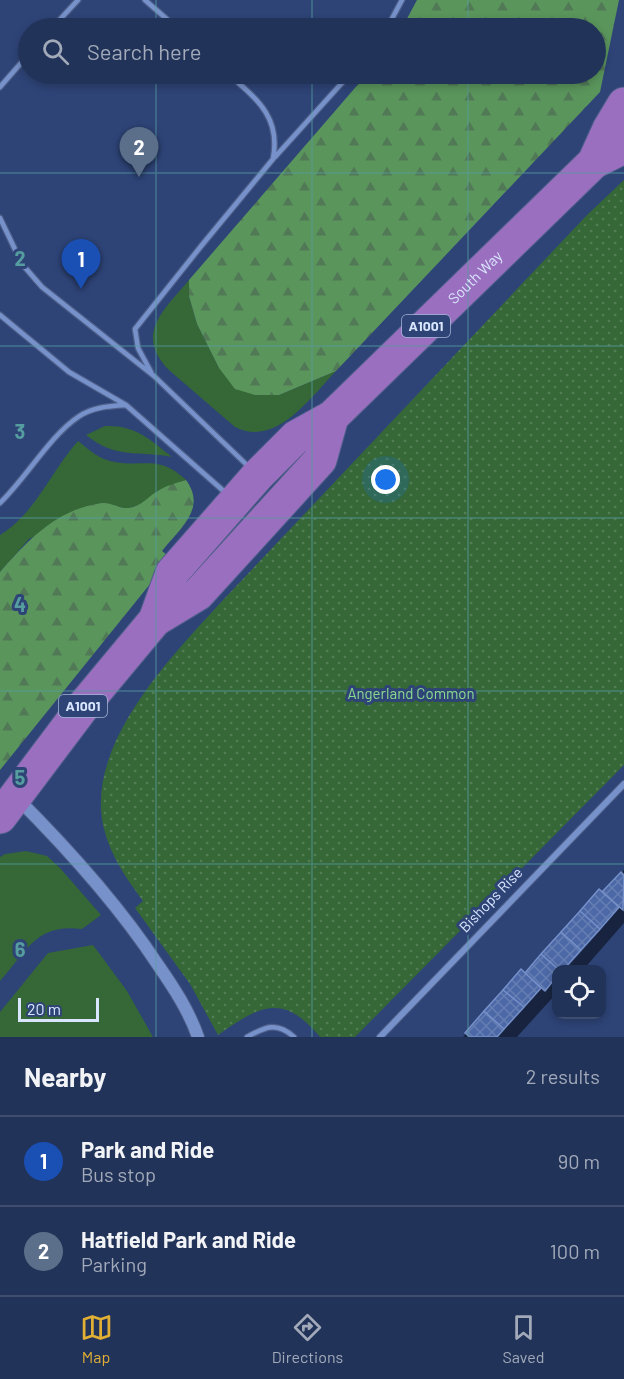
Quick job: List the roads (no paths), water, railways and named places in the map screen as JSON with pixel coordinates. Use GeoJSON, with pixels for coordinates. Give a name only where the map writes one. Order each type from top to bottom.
{"type":"FeatureCollection","features":[{"type":"Feature","properties":{"kind":"main road","name":"South Way"},"geometry":{"type":"LineString","coordinates":[[594,162],[609,129],[624,104]]}},
{"type":"Feature","properties":{"kind":"main road","name":"South Way"},"geometry":{"type":"LineString","coordinates":[[8,807],[85,704],[155,620],[198,594],[296,437],[332,417],[594,162],[624,147]]}},
{"type":"Feature","properties":{"kind":"main road","name":"South Way"},"geometry":{"type":"LineString","coordinates":[[256,501],[320,460],[332,417]]}},
{"type":"Feature","properties":{"kind":"street","name":"Bishops Rise"},"geometry":{"type":"LineString","coordinates":[[380,1037],[624,784]]}},
{"type":"Feature","properties":{"kind":"street"},"geometry":{"type":"LineString","coordinates":[[8,807],[67,848],[138,935],[176,991],[198,1037]]}},
{"type":"Feature","properties":{"kind":"lane"},"geometry":{"type":"LineString","coordinates":[[61,18],[78,0]]}},
{"type":"Feature","properties":{"kind":"lane"},"geometry":{"type":"LineString","coordinates":[[145,0],[166,18]]}},
{"type":"Feature","properties":{"kind":"lane"},"geometry":{"type":"LineString","coordinates":[[392,18],[402,0]]}},
{"type":"Feature","properties":{"kind":"lane"},"geometry":{"type":"LineString","coordinates":[[0,87],[18,67]]}},
{"type":"Feature","properties":{"kind":"lane"},"geometry":{"type":"LineString","coordinates":[[240,84],[258,100],[268,115],[274,129],[276,144],[273,159]]}},
{"type":"Feature","properties":{"kind":"lane"},"geometry":{"type":"LineString","coordinates":[[153,376],[138,348],[135,329],[273,159],[341,84]]}},
{"type":"Feature","properties":{"kind":"lane"},"geometry":{"type":"LineString","coordinates":[[0,219],[22,264],[42,287],[176,395],[228,449],[256,501]]}},
{"type":"Feature","properties":{"kind":"lane"},"geometry":{"type":"LineString","coordinates":[[0,315],[69,372],[126,405],[256,501]]}},
{"type":"Feature","properties":{"kind":"lane"},"geometry":{"type":"LineString","coordinates":[[0,503],[12,492],[61,433],[79,416],[101,407],[126,405]]}},
{"type":"Feature","properties":{"kind":"lane"},"geometry":{"type":"LineString","coordinates":[[248,1037],[265,1027],[286,1030],[294,1037]]}},
{"type":"Feature","properties":{"kind":"place","name":"Hatfield Park and Ride"},"geometry":{"type":"Point","coordinates":[139,177]}},
{"type":"Feature","properties":{"kind":"place","name":"Park and Ride"},"geometry":{"type":"Point","coordinates":[81,289]}},
{"type":"Feature","properties":{"kind":"park label","name":"Angerland Common"},"geometry":{"type":"Point","coordinates":[411,694]}}]}
